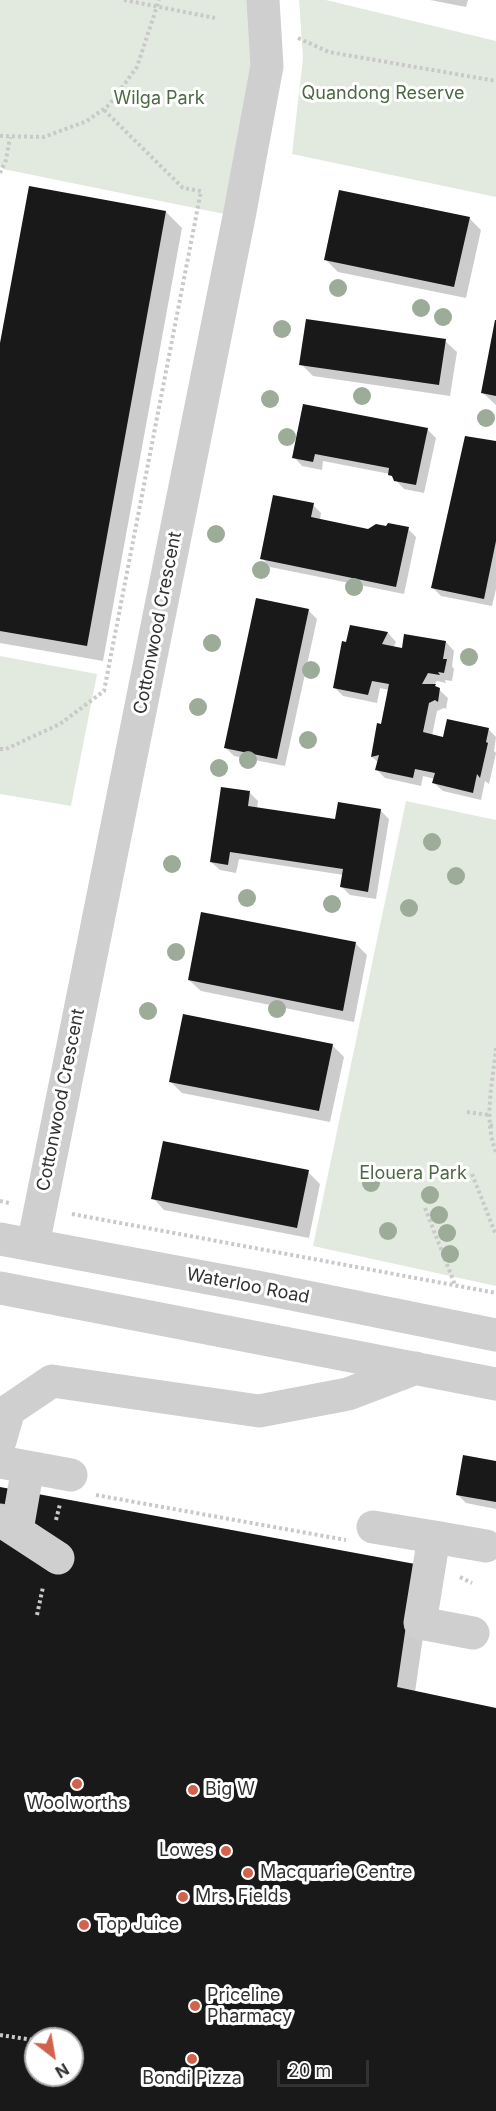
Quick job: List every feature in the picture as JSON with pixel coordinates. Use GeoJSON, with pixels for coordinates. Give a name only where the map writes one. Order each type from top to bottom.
{"type":"FeatureCollection","features":[{"type":"Feature","properties":{"kind":"street","name":"Cottonwood Crescent"},"geometry":{"type":"LineString","coordinates":[[33,1245],[239,217],[267,66],[263,12]]}},
{"type":"Feature","properties":{"kind":"street","name":"Waterloo Road"},"geometry":{"type":"LineString","coordinates":[[0,1239],[496,1335]]}},
{"type":"Feature","properties":{"kind":"street"},"geometry":{"type":"LineString","coordinates":[[9,1292],[496,1384]]}},
{"type":"Feature","properties":{"kind":"street"},"geometry":{"type":"LineString","coordinates":[[0,1441],[9,1410],[52,1381],[259,1411],[348,1394],[416,1368]]}},
{"type":"Feature","properties":{"kind":"street"},"geometry":{"type":"LineString","coordinates":[[54,1555],[8,1525],[14,1465],[72,1489]]}},
{"type":"Feature","properties":{"kind":"street"},"geometry":{"type":"LineString","coordinates":[[364,1534],[432,1549],[486,1546]]}},
{"type":"Feature","properties":{"kind":"street"},"geometry":{"type":"LineString","coordinates":[[432,1549],[420,1623],[472,1633]]}},
{"type":"Feature","properties":{"kind":"path"},"geometry":{"type":"LineString","coordinates":[[124,0],[215,18]]}},
{"type":"Feature","properties":{"kind":"path"},"geometry":{"type":"LineString","coordinates":[[0,136],[44,137],[87,121],[109,105],[137,67],[159,0]]}},
{"type":"Feature","properties":{"kind":"path"},"geometry":{"type":"LineString","coordinates":[[263,12],[329,52],[496,81]]}},
{"type":"Feature","properties":{"kind":"path"},"geometry":{"type":"LineString","coordinates":[[0,749],[6,749],[60,724],[104,691],[201,191],[183,188],[103,109]]}},
{"type":"Feature","properties":{"kind":"path"},"geometry":{"type":"LineString","coordinates":[[0,173],[6,160],[10,137]]}},
{"type":"Feature","properties":{"kind":"path"},"geometry":{"type":"LineString","coordinates":[[496,1048],[489,1115],[492,1143],[496,1152]]}},
{"type":"Feature","properties":{"kind":"path"},"geometry":{"type":"LineString","coordinates":[[467,1112],[489,1115]]}},
{"type":"Feature","properties":{"kind":"path"},"geometry":{"type":"LineString","coordinates":[[490,1126],[496,1125]]}},
{"type":"Feature","properties":{"kind":"path"},"geometry":{"type":"LineString","coordinates":[[472,1174],[496,1235]]}},
{"type":"Feature","properties":{"kind":"path"},"geometry":{"type":"LineString","coordinates":[[425,1208],[455,1285]]}},
{"type":"Feature","properties":{"kind":"path"},"geometry":{"type":"LineString","coordinates":[[74,1215],[496,1293]]}},
{"type":"Feature","properties":{"kind":"path"},"geometry":{"type":"LineString","coordinates":[[54,1555],[72,1489],[364,1534]]}},
{"type":"Feature","properties":{"kind":"path"},"geometry":{"type":"LineString","coordinates":[[432,1549],[472,1583]]}},
{"type":"Feature","properties":{"kind":"path"},"geometry":{"type":"LineString","coordinates":[[0,2035],[24,2039]]}},
{"type":"Feature","properties":{"kind":"green space","name":"Wilga Park"},"geometry":{"type":"Polygon","coordinates":[[[0,0],[263,0],[239,217],[0,167],[0,0]]]}},
{"type":"Feature","properties":{"kind":"green space","name":"Quandong Reserve"},"geometry":{"type":"Polygon","coordinates":[[[299,0],[326,0],[496,41],[496,197],[292,154],[303,58],[299,0]]]}},
{"type":"Feature","properties":{"kind":"green space"},"geometry":{"type":"Polygon","coordinates":[[[0,656],[97,674],[71,806],[0,794],[0,656]]]}},
{"type":"Feature","properties":{"kind":"green space","name":"Elouera Park"},"geometry":{"type":"Polygon","coordinates":[[[406,801],[496,820],[496,1286],[313,1246],[406,801]]]}},
{"type":"Feature","properties":{"kind":"building"},"geometry":{"type":"Polygon","coordinates":[[[29,186],[166,211],[87,646],[0,631],[0,343],[29,186]]]}},
{"type":"Feature","properties":{"kind":"building"},"geometry":{"type":"Polygon","coordinates":[[[339,190],[470,217],[454,287],[324,260],[339,190]]]}},
{"type":"Feature","properties":{"kind":"building"},"geometry":{"type":"Polygon","coordinates":[[[306,319],[446,339],[439,385],[299,365],[306,319]]]}},
{"type":"Feature","properties":{"kind":"building"},"geometry":{"type":"Polygon","coordinates":[[[496,320],[496,396],[481,393],[496,320]]]}},
{"type":"Feature","properties":{"kind":"building"},"geometry":{"type":"Polygon","coordinates":[[[303,404],[428,428],[416,485],[394,481],[392,476],[388,475],[389,468],[315,454],[313,462],[292,458],[303,404]]]}},
{"type":"Feature","properties":{"kind":"building"},"geometry":{"type":"Polygon","coordinates":[[[465,436],[496,441],[496,541],[484,599],[431,588],[465,436]]]}},
{"type":"Feature","properties":{"kind":"building"},"geometry":{"type":"Polygon","coordinates":[[[273,495],[314,503],[311,517],[368,529],[376,524],[386,526],[388,523],[409,527],[396,587],[260,559],[273,495]]]}},
{"type":"Feature","properties":{"kind":"building"},"geometry":{"type":"Polygon","coordinates":[[[256,598],[309,609],[277,759],[224,748],[256,598]]]}},
{"type":"Feature","properties":{"kind":"building"},"geometry":{"type":"Polygon","coordinates":[[[350,625],[388,632],[382,644],[402,648],[404,634],[446,641],[443,659],[447,659],[444,673],[438,672],[440,675],[428,673],[422,684],[436,684],[435,686],[440,688],[438,702],[435,700],[429,703],[423,732],[443,737],[447,719],[489,728],[480,778],[477,774],[473,793],[432,783],[435,773],[415,769],[413,778],[375,770],[379,755],[371,757],[377,723],[381,724],[389,684],[372,681],[368,695],[333,688],[342,641],[346,642],[350,625]]]}},
{"type":"Feature","properties":{"kind":"building"},"geometry":{"type":"Polygon","coordinates":[[[221,787],[250,791],[248,806],[335,819],[338,802],[381,809],[368,892],[340,887],[343,869],[230,852],[228,865],[210,862],[221,787]]]}},
{"type":"Feature","properties":{"kind":"building"},"geometry":{"type":"Polygon","coordinates":[[[201,912],[356,942],[343,1011],[188,980],[201,912]]]}},
{"type":"Feature","properties":{"kind":"building"},"geometry":{"type":"Polygon","coordinates":[[[183,1014],[333,1044],[319,1111],[169,1082],[183,1014]]]}},
{"type":"Feature","properties":{"kind":"building"},"geometry":{"type":"Polygon","coordinates":[[[163,1141],[309,1170],[297,1228],[151,1199],[163,1141]]]}},
{"type":"Feature","properties":{"kind":"building"},"geometry":{"type":"Polygon","coordinates":[[[463,1455],[496,1461],[496,1502],[456,1495],[463,1455]]]}},
{"type":"Feature","properties":{"kind":"building","name":"Macquarie Centre"},"geometry":{"type":"Polygon","coordinates":[[[0,1487],[415,1564],[397,1687],[496,1708],[496,2111],[0,2111],[0,1487]]]}},
{"type":"Feature","properties":{"kind":"place","name":"Woolworths"},"geometry":{"type":"Point","coordinates":[77,1784]}},
{"type":"Feature","properties":{"kind":"place","name":"Big W"},"geometry":{"type":"Point","coordinates":[193,1790]}},
{"type":"Feature","properties":{"kind":"place","name":"Lowes"},"geometry":{"type":"Point","coordinates":[226,1851]}},
{"type":"Feature","properties":{"kind":"place","name":"Macquarie Centre"},"geometry":{"type":"Point","coordinates":[248,1873]}},
{"type":"Feature","properties":{"kind":"place","name":"Mrs. Fields"},"geometry":{"type":"Point","coordinates":[183,1897]}},
{"type":"Feature","properties":{"kind":"place","name":"Top Juice"},"geometry":{"type":"Point","coordinates":[84,1925]}},
{"type":"Feature","properties":{"kind":"place","name":"Priceline Pharmacy"},"geometry":{"type":"Point","coordinates":[195,2006]}},
{"type":"Feature","properties":{"kind":"place","name":"Bondi Pizza"},"geometry":{"type":"Point","coordinates":[192,2059]}}]}
